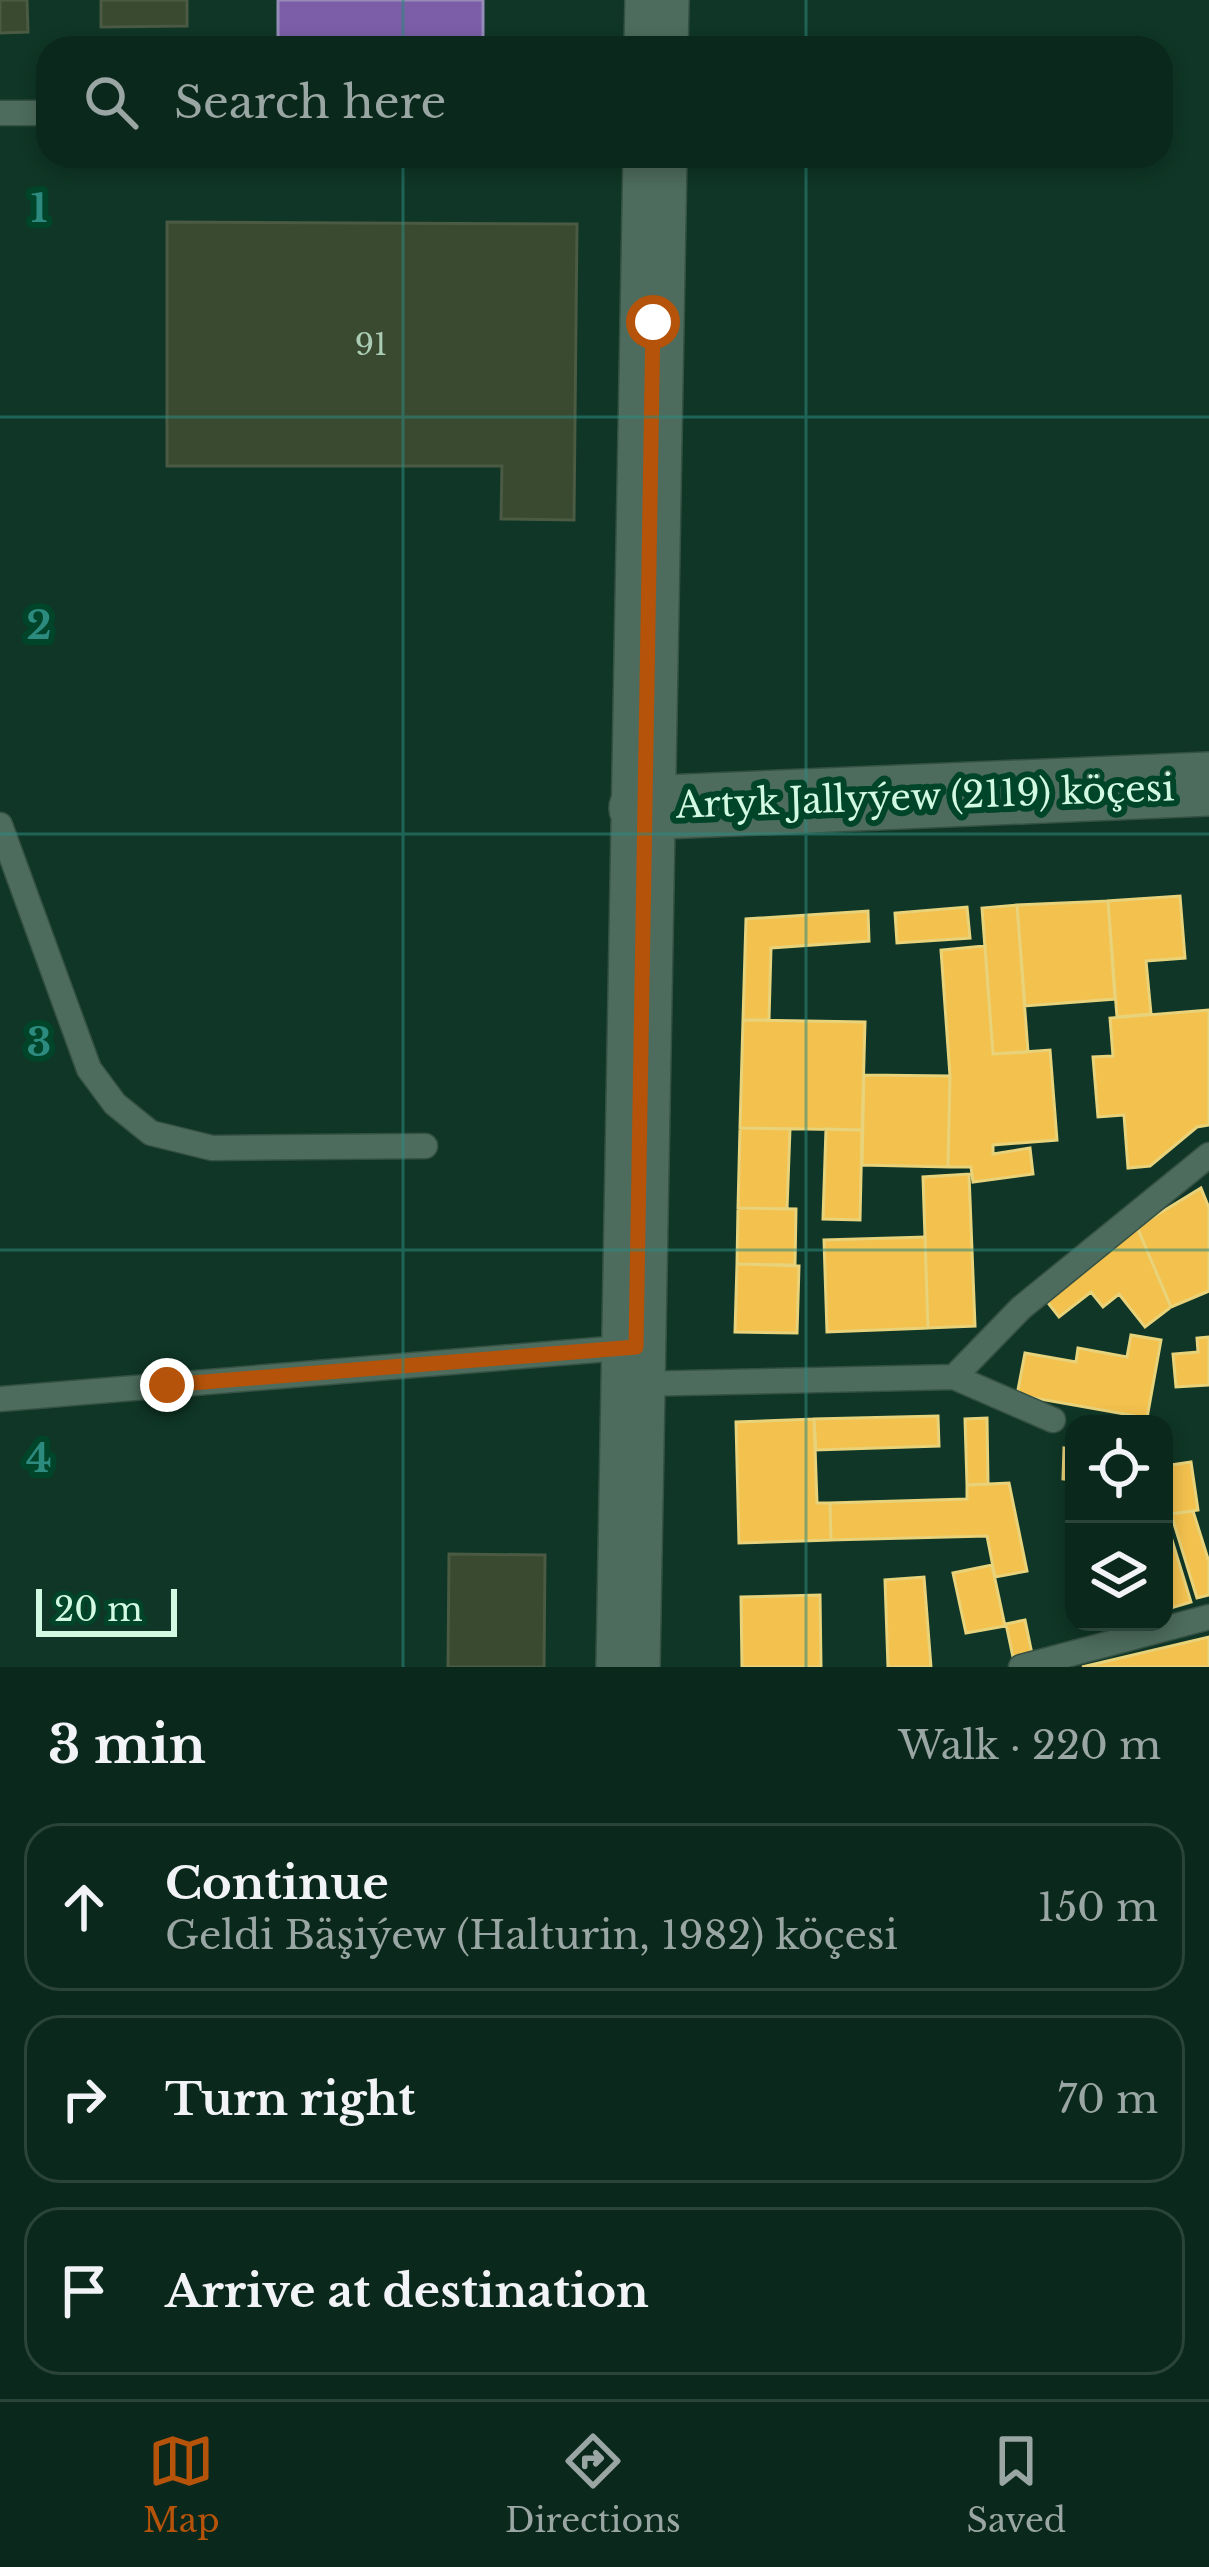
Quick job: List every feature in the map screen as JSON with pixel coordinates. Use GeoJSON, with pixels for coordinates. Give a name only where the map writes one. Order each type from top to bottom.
{"type":"FeatureCollection","features":[{"type":"Feature","properties":{"kind":"street"},"geometry":{"type":"LineString","coordinates":[[656,36],[657,0]]}},
{"type":"Feature","properties":{"kind":"street"},"geometry":{"type":"LineString","coordinates":[[628,1667],[655,168]]}},
{"type":"Feature","properties":{"kind":"street","name":"Artyk Jallyýew (2119) köçesi"},"geometry":{"type":"LineString","coordinates":[[641,808],[1209,784]]}},
{"type":"Feature","properties":{"kind":"lane"},"geometry":{"type":"LineString","coordinates":[[0,112],[36,113]]}},
{"type":"Feature","properties":{"kind":"lane"},"geometry":{"type":"LineString","coordinates":[[0,825],[89,1070],[115,1104],[151,1133],[212,1148],[425,1147]]}},
{"type":"Feature","properties":{"kind":"lane"},"geometry":{"type":"LineString","coordinates":[[954,1377],[1021,1308],[1209,1155]]}},
{"type":"Feature","properties":{"kind":"lane"},"geometry":{"type":"LineString","coordinates":[[0,1400],[635,1366],[954,1377],[1053,1420]]}},
{"type":"Feature","properties":{"kind":"lane"},"geometry":{"type":"LineString","coordinates":[[1021,1667],[1209,1617]]}},
{"type":"Feature","properties":{"kind":"building: Homes"},"geometry":{"type":"Polygon","coordinates":[[[1180,896],[1185,958],[1146,961],[1151,1014],[1117,1017],[1108,901],[1180,896]]]}},
{"type":"Feature","properties":{"kind":"building: Homes"},"geometry":{"type":"Polygon","coordinates":[[[1108,901],[1115,999],[1025,1006],[1017,905],[1108,901]]]}},
{"type":"Feature","properties":{"kind":"building: Homes"},"geometry":{"type":"Polygon","coordinates":[[[1017,905],[1028,1052],[993,1054],[982,908],[1017,905]]]}},
{"type":"Feature","properties":{"kind":"building: Homes"},"geometry":{"type":"Polygon","coordinates":[[[967,907],[970,938],[897,943],[895,913],[967,907]]]}},
{"type":"Feature","properties":{"kind":"building: Homes"},"geometry":{"type":"Polygon","coordinates":[[[868,911],[869,941],[771,948],[769,1020],[743,1020],[746,919],[868,911]]]}},
{"type":"Feature","properties":{"kind":"building: Homes"},"geometry":{"type":"Polygon","coordinates":[[[985,946],[993,1054],[1050,1050],[1057,1140],[993,1145],[993,1154],[1030,1148],[1033,1174],[973,1182],[971,1167],[948,1167],[950,1076],[941,950],[985,946]]]}},
{"type":"Feature","properties":{"kind":"building: Homes"},"geometry":{"type":"Polygon","coordinates":[[[1209,1010],[1209,1125],[1197,1127],[1150,1166],[1128,1168],[1124,1115],[1098,1117],[1093,1057],[1113,1056],[1110,1018],[1209,1010]]]}},
{"type":"Feature","properties":{"kind":"building: Homes"},"geometry":{"type":"Polygon","coordinates":[[[743,1020],[865,1022],[862,1130],[740,1128],[743,1020]]]}},
{"type":"Feature","properties":{"kind":"building: Homes"},"geometry":{"type":"Polygon","coordinates":[[[864,1075],[950,1076],[948,1167],[862,1165],[864,1075]]]}},
{"type":"Feature","properties":{"kind":"building: Homes"},"geometry":{"type":"Polygon","coordinates":[[[740,1128],[790,1129],[787,1209],[738,1208],[740,1128]]]}},
{"type":"Feature","properties":{"kind":"building: Homes"},"geometry":{"type":"Polygon","coordinates":[[[826,1129],[862,1130],[860,1220],[823,1219],[826,1129]]]}},
{"type":"Feature","properties":{"kind":"building: Homes"},"geometry":{"type":"Polygon","coordinates":[[[969,1174],[975,1326],[928,1328],[923,1177],[969,1174]]]}},
{"type":"Feature","properties":{"kind":"building: Homes"},"geometry":{"type":"Polygon","coordinates":[[[1201,1188],[1209,1208],[1209,1291],[1171,1307],[1137,1227],[1201,1188]]]}},
{"type":"Feature","properties":{"kind":"building: Homes"},"geometry":{"type":"Polygon","coordinates":[[[738,1208],[796,1209],[795,1265],[737,1264],[738,1208]]]}},
{"type":"Feature","properties":{"kind":"building: Homes"},"geometry":{"type":"Polygon","coordinates":[[[1137,1227],[1171,1307],[1145,1327],[1119,1294],[1103,1307],[1091,1292],[1059,1317],[1045,1299],[1137,1227]]]}},
{"type":"Feature","properties":{"kind":"building: Homes"},"geometry":{"type":"Polygon","coordinates":[[[925,1237],[928,1328],[827,1332],[824,1240],[925,1237]]]}},
{"type":"Feature","properties":{"kind":"building: Homes"},"geometry":{"type":"Polygon","coordinates":[[[737,1264],[799,1266],[797,1333],[735,1332],[737,1264]]]}},
{"type":"Feature","properties":{"kind":"building: Homes"},"geometry":{"type":"Polygon","coordinates":[[[1131,1335],[1161,1340],[1148,1415],[1017,1395],[1025,1353],[1076,1362],[1078,1348],[1127,1357],[1131,1335]]]}},
{"type":"Feature","properties":{"kind":"building: Homes"},"geometry":{"type":"Polygon","coordinates":[[[1209,1337],[1209,1385],[1176,1387],[1173,1354],[1198,1352],[1197,1338],[1209,1337]]]}},
{"type":"Feature","properties":{"kind":"building: Homes"},"geometry":{"type":"Polygon","coordinates":[[[938,1416],[939,1446],[816,1450],[814,1419],[938,1416]]]}},
{"type":"Feature","properties":{"kind":"building: Homes"},"geometry":{"type":"Polygon","coordinates":[[[987,1418],[988,1484],[967,1485],[965,1419],[987,1418]]]}},
{"type":"Feature","properties":{"kind":"building: Homes"},"geometry":{"type":"Polygon","coordinates":[[[814,1419],[817,1503],[830,1503],[831,1540],[739,1543],[736,1422],[814,1419]]]}},
{"type":"Feature","properties":{"kind":"building: Homes"},"geometry":{"type":"Polygon","coordinates":[[[1191,1462],[1198,1510],[1173,1514],[1173,1465],[1191,1462]]]}},
{"type":"Feature","properties":{"kind":"building: Homes"},"geometry":{"type":"Polygon","coordinates":[[[1009,1483],[1027,1571],[995,1577],[987,1536],[831,1540],[830,1503],[967,1499],[967,1485],[1009,1483]]]}},
{"type":"Feature","properties":{"kind":"building: Homes"},"geometry":{"type":"Polygon","coordinates":[[[1193,1511],[1209,1562],[1209,1595],[1197,1598],[1173,1514],[1193,1511]]]}},
{"type":"Feature","properties":{"kind":"building: Homes"},"geometry":{"type":"Polygon","coordinates":[[[1173,1543],[1191,1602],[1173,1607],[1173,1543]]]}},
{"type":"Feature","properties":{"kind":"building: Homes"},"geometry":{"type":"Polygon","coordinates":[[[992,1565],[1005,1626],[966,1633],[953,1573],[992,1565]]]}},
{"type":"Feature","properties":{"kind":"building: Homes"},"geometry":{"type":"Polygon","coordinates":[[[924,1577],[931,1667],[888,1667],[885,1580],[924,1577]]]}},
{"type":"Feature","properties":{"kind":"building: Homes"},"geometry":{"type":"Polygon","coordinates":[[[820,1595],[821,1667],[742,1667],[741,1597],[820,1595]]]}},
{"type":"Feature","properties":{"kind":"building: Homes"},"geometry":{"type":"Polygon","coordinates":[[[1025,1620],[1032,1654],[1013,1657],[1006,1624],[1025,1620]]]}},
{"type":"Feature","properties":{"kind":"building: Homes"},"geometry":{"type":"Polygon","coordinates":[[[1209,1637],[1209,1667],[1082,1667],[1209,1637]]]}},
{"type":"Feature","properties":{"kind":"building: Offices"},"geometry":{"type":"Polygon","coordinates":[[[278,0],[483,0],[483,36],[278,36],[278,0]]]}},
{"type":"Feature","properties":{"kind":"building: Other"},"geometry":{"type":"Polygon","coordinates":[[[0,0],[27,0],[28,32],[0,33],[0,0]]]}},
{"type":"Feature","properties":{"kind":"building: Other"},"geometry":{"type":"Polygon","coordinates":[[[101,0],[187,0],[187,26],[101,27],[101,0]]]}},
{"type":"Feature","properties":{"kind":"building: Other"},"geometry":{"type":"Polygon","coordinates":[[[167,222],[577,224],[574,520],[501,519],[502,466],[167,466],[167,222]]]}},
{"type":"Feature","properties":{"kind":"building: Other"},"geometry":{"type":"Polygon","coordinates":[[[449,1554],[545,1555],[544,1667],[448,1667],[449,1554]]]}},
{"type":"Feature","properties":{"kind":"route"},"geometry":{"type":"LineString","coordinates":[[167,1385],[636,1347],[641,808],[653,322]]}}]}
